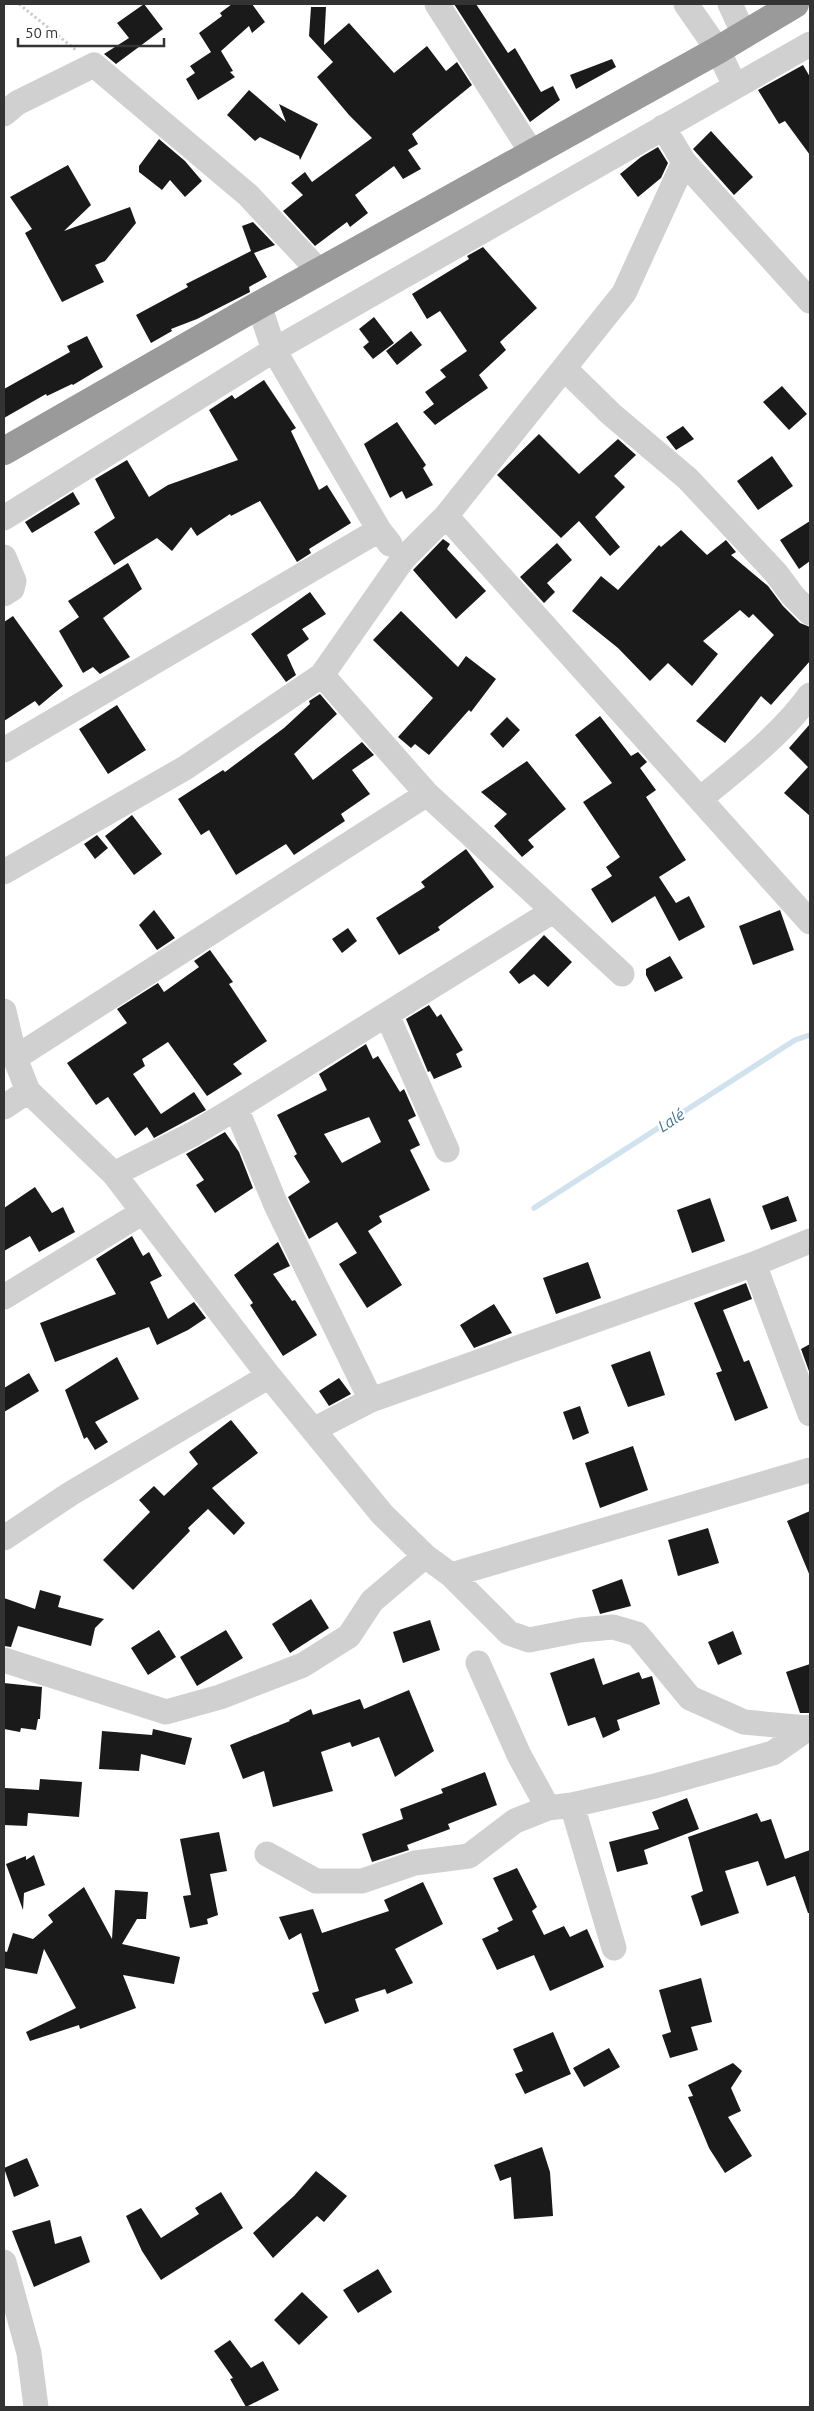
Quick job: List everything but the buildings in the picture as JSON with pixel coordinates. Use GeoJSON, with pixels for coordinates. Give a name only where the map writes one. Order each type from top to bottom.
{"type":"FeatureCollection","features":[{"type":"Feature","properties":{"kind":"highway"},"geometry":{"type":"LineString","coordinates":[[4,451],[319,271],[718,50],[795,4]]}},
{"type":"Feature","properties":{"kind":"street"},"geometry":{"type":"LineString","coordinates":[[437,4],[532,153]]}},
{"type":"Feature","properties":{"kind":"street"},"geometry":{"type":"LineString","coordinates":[[686,4],[718,50],[735,86]]}},
{"type":"Feature","properties":{"kind":"street"},"geometry":{"type":"LineString","coordinates":[[730,4],[744,34]]}},
{"type":"Feature","properties":{"kind":"street"},"geometry":{"type":"LineString","coordinates":[[4,518],[274,350],[810,44]]}},
{"type":"Feature","properties":{"kind":"street"},"geometry":{"type":"LineString","coordinates":[[4,114],[17,103],[94,65],[248,195],[319,271]]}},
{"type":"Feature","properties":{"kind":"street"},"geometry":{"type":"LineString","coordinates":[[664,127],[684,162],[810,301]]}},
{"type":"Feature","properties":{"kind":"street"},"geometry":{"type":"LineString","coordinates":[[4,872],[185,768],[322,675],[403,559],[446,516],[624,293],[684,162]]}},
{"type":"Feature","properties":{"kind":"street"},"geometry":{"type":"LineString","coordinates":[[259,305],[274,350],[379,530],[403,559]]}},
{"type":"Feature","properties":{"kind":"street"},"geometry":{"type":"LineString","coordinates":[[564,368],[611,414],[688,479],[776,573],[793,596],[810,613]]}},
{"type":"Feature","properties":{"kind":"street"},"geometry":{"type":"LineString","coordinates":[[446,516],[810,922]]}},
{"type":"Feature","properties":{"kind":"street"},"geometry":{"type":"LineString","coordinates":[[4,750],[379,530]]}},
{"type":"Feature","properties":{"kind":"street"},"geometry":{"type":"LineString","coordinates":[[4,557],[14,581],[12,589],[4,594]]}},
{"type":"Feature","properties":{"kind":"street"},"geometry":{"type":"LineString","coordinates":[[322,675],[426,794],[622,974]]}},
{"type":"Feature","properties":{"kind":"street"},"geometry":{"type":"LineString","coordinates":[[700,798],[752,756],[800,709],[810,696]]}},
{"type":"Feature","properties":{"kind":"street"},"geometry":{"type":"LineString","coordinates":[[15,1058],[426,794]]}},
{"type":"Feature","properties":{"kind":"street"},"geometry":{"type":"LineString","coordinates":[[114,1174],[193,1134],[388,1015],[553,911]]}},
{"type":"Feature","properties":{"kind":"street"},"geometry":{"type":"LineString","coordinates":[[4,1011],[15,1058],[28,1091],[114,1174],[269,1376],[382,1514],[425,1556],[451,1575],[508,1633],[529,1640],[580,1630],[613,1627],[637,1634],[690,1698],[744,1722],[809,1727]]}},
{"type":"Feature","properties":{"kind":"street"},"geometry":{"type":"LineString","coordinates":[[388,1015],[447,1150]]}},
{"type":"Feature","properties":{"kind":"street"},"geometry":{"type":"LineString","coordinates":[[4,1107],[28,1091]]}},
{"type":"Feature","properties":{"kind":"street"},"geometry":{"type":"LineString","coordinates":[[236,1108],[276,1205],[370,1400]]}},
{"type":"Feature","properties":{"kind":"street"},"geometry":{"type":"LineString","coordinates":[[4,1297],[143,1212]]}},
{"type":"Feature","properties":{"kind":"street"},"geometry":{"type":"LineString","coordinates":[[313,1430],[370,1400],[754,1264],[810,1241]]}},
{"type":"Feature","properties":{"kind":"street"},"geometry":{"type":"LineString","coordinates":[[754,1264],[810,1414]]}},
{"type":"Feature","properties":{"kind":"street"},"geometry":{"type":"LineString","coordinates":[[4,1538],[70,1494],[269,1376]]}},
{"type":"Feature","properties":{"kind":"street"},"geometry":{"type":"LineString","coordinates":[[451,1575],[810,1470]]}},
{"type":"Feature","properties":{"kind":"street"},"geometry":{"type":"LineString","coordinates":[[4,1660],[166,1712],[220,1697],[303,1665],[348,1636],[372,1601],[425,1556]]}},
{"type":"Feature","properties":{"kind":"street"},"geometry":{"type":"LineString","coordinates":[[478,1663],[519,1756],[548,1808]]}},
{"type":"Feature","properties":{"kind":"street"},"geometry":{"type":"LineString","coordinates":[[267,1854],[316,1881],[362,1881],[415,1863],[469,1856],[515,1822],[548,1808],[572,1805],[655,1786],[773,1753],[809,1727]]}},
{"type":"Feature","properties":{"kind":"street"},"geometry":{"type":"LineString","coordinates":[[572,1805],[614,1948]]}},
{"type":"Feature","properties":{"kind":"street"},"geometry":{"type":"LineString","coordinates":[[4,2262],[29,2353],[36,2407]]}},
{"type":"Feature","properties":{"kind":"path"},"geometry":{"type":"LineString","coordinates":[[19,4],[94,65]]}},
{"type":"Feature","properties":{"kind":"waterway","name":"Lalé"},"geometry":{"type":"LineString","coordinates":[[534,1208],[795,1040],[810,1035]]}}]}
